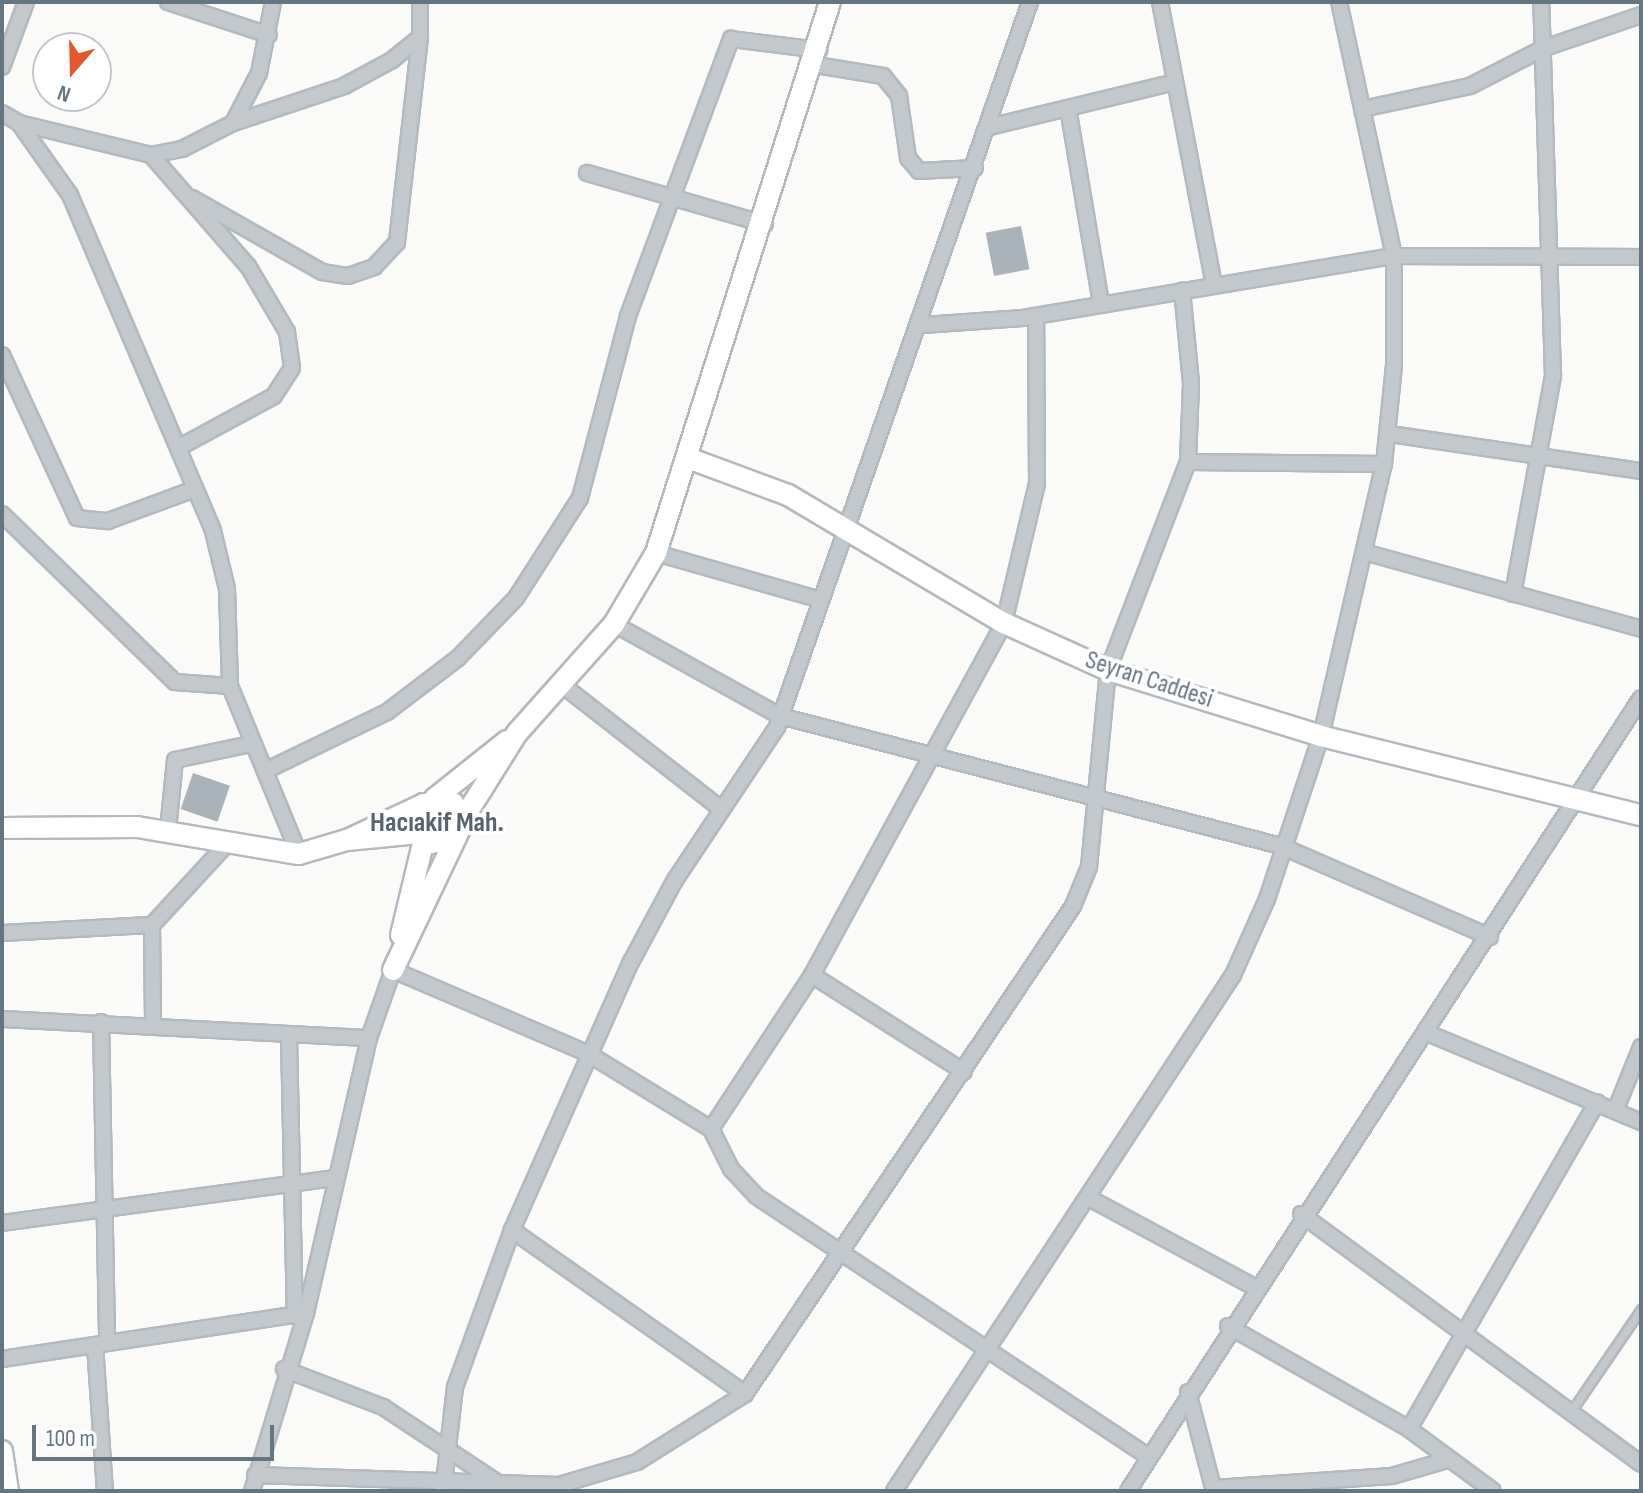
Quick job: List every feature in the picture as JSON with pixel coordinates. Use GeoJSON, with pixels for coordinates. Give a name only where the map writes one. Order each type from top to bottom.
{"type":"FeatureCollection","features":[{"type":"Feature","properties":{"kind":"street"},"geometry":{"type":"LineString","coordinates":[[2,67],[26,2]]}},
{"type":"Feature","properties":{"kind":"street"},"geometry":{"type":"LineString","coordinates":[[168,2],[269,35]]}},
{"type":"Feature","properties":{"kind":"street"},"geometry":{"type":"LineString","coordinates":[[233,123],[269,35],[273,2]]}},
{"type":"Feature","properties":{"kind":"street"},"geometry":{"type":"LineString","coordinates":[[192,198],[322,272],[348,276],[374,267],[397,242],[420,37],[420,2]]}},
{"type":"Feature","properties":{"kind":"street"},"geometry":{"type":"LineString","coordinates":[[2,828],[168,830],[225,846],[299,854],[347,840],[429,801],[517,733],[614,624],[656,553],[691,459],[818,57],[830,2]]}},
{"type":"Feature","properties":{"kind":"street"},"geometry":{"type":"LineString","coordinates":[[443,1486],[445,1443],[455,1387],[512,1230],[587,1053],[675,880],[780,716],[923,325],[1030,2]]}},
{"type":"Feature","properties":{"kind":"street"},"geometry":{"type":"LineString","coordinates":[[1160,2],[1214,284]]}},
{"type":"Feature","properties":{"kind":"street"},"geometry":{"type":"LineString","coordinates":[[901,1489],[1233,975],[1321,736],[1390,434],[1394,256],[1339,2]]}},
{"type":"Feature","properties":{"kind":"street"},"geometry":{"type":"LineString","coordinates":[[1513,594],[1553,376],[1541,2]]}},
{"type":"Feature","properties":{"kind":"street"},"geometry":{"type":"LineString","coordinates":[[1362,109],[1470,86],[1544,48],[1641,15]]}},
{"type":"Feature","properties":{"kind":"street"},"geometry":{"type":"LineString","coordinates":[[2,113],[19,123],[151,155],[182,149],[233,123],[344,86],[420,37]]}},
{"type":"Feature","properties":{"kind":"street"},"geometry":{"type":"LineString","coordinates":[[265,771],[399,703],[458,658],[552,551],[580,498],[628,316],[677,199],[731,39],[818,57],[883,76],[899,96],[908,158],[919,171],[975,168]]}},
{"type":"Feature","properties":{"kind":"street"},"geometry":{"type":"LineString","coordinates":[[989,127],[1175,82]]}},
{"type":"Feature","properties":{"kind":"street"},"geometry":{"type":"LineString","coordinates":[[1068,108],[1101,304]]}},
{"type":"Feature","properties":{"kind":"street"},"geometry":{"type":"LineString","coordinates":[[19,123],[70,195],[195,489],[222,561],[230,686],[251,744],[299,854]]}},
{"type":"Feature","properties":{"kind":"street"},"geometry":{"type":"LineString","coordinates":[[151,155],[192,198],[248,266],[287,332],[292,368],[274,396],[178,448]]}},
{"type":"Feature","properties":{"kind":"street"},"geometry":{"type":"LineString","coordinates":[[587,173],[765,224]]}},
{"type":"Feature","properties":{"kind":"street"},"geometry":{"type":"LineString","coordinates":[[923,325],[1036,316],[1394,256],[1641,257]]}},
{"type":"Feature","properties":{"kind":"street"},"geometry":{"type":"LineString","coordinates":[[255,1475],[443,1486],[504,1486],[601,1477],[683,1440],[745,1394],[841,1256],[1073,906],[1089,867],[1108,670],[1188,462],[1191,383],[1182,290]]}},
{"type":"Feature","properties":{"kind":"street"},"geometry":{"type":"LineString","coordinates":[[711,1129],[812,975],[934,757],[1004,623],[1037,483],[1036,316]]}},
{"type":"Feature","properties":{"kind":"street"},"geometry":{"type":"LineString","coordinates":[[2,355],[77,518],[108,521],[195,489]]}},
{"type":"Feature","properties":{"kind":"street"},"geometry":{"type":"LineString","coordinates":[[1390,434],[1641,471]]}},
{"type":"Feature","properties":{"kind":"street","name":"Seyran Caddesi"},"geometry":{"type":"LineString","coordinates":[[691,459],[847,526],[1004,623],[1108,670],[1321,736],[1577,795],[1641,815]]}},
{"type":"Feature","properties":{"kind":"street"},"geometry":{"type":"LineString","coordinates":[[1188,462],[1384,464]]}},
{"type":"Feature","properties":{"kind":"street"},"geometry":{"type":"LineString","coordinates":[[2,514],[175,682],[230,686]]}},
{"type":"Feature","properties":{"kind":"street"},"geometry":{"type":"LineString","coordinates":[[1364,552],[1641,629]]}},
{"type":"Feature","properties":{"kind":"street"},"geometry":{"type":"LineString","coordinates":[[656,553],[821,600]]}},
{"type":"Feature","properties":{"kind":"street"},"geometry":{"type":"LineString","coordinates":[[614,624],[780,716],[1098,796],[1281,846],[1490,937]]}},
{"type":"Feature","properties":{"kind":"street"},"geometry":{"type":"LineString","coordinates":[[561,684],[722,810]]}},
{"type":"Feature","properties":{"kind":"street"},"geometry":{"type":"LineString","coordinates":[[1128,1491],[1228,1326],[1490,937],[1641,698]]}},
{"type":"Feature","properties":{"kind":"street"},"geometry":{"type":"LineString","coordinates":[[252,1491],[336,1178],[369,1038],[393,970],[458,830],[517,733]]}},
{"type":"Feature","properties":{"kind":"street"},"geometry":{"type":"LineString","coordinates":[[168,830],[175,760],[251,744]]}},
{"type":"Feature","properties":{"kind":"street"},"geometry":{"type":"LineString","coordinates":[[429,801],[453,803],[458,830]]}},
{"type":"Feature","properties":{"kind":"street"},"geometry":{"type":"LineString","coordinates":[[393,970],[429,801]]}},
{"type":"Feature","properties":{"kind":"street"},"geometry":{"type":"LineString","coordinates":[[347,840],[422,836],[458,830]]}},
{"type":"Feature","properties":{"kind":"street"},"geometry":{"type":"LineString","coordinates":[[153,1025],[152,925],[225,846]]}},
{"type":"Feature","properties":{"kind":"street"},"geometry":{"type":"LineString","coordinates":[[2,933],[152,925]]}},
{"type":"Feature","properties":{"kind":"street"},"geometry":{"type":"LineString","coordinates":[[393,970],[587,1053],[711,1129],[731,1169],[756,1196],[841,1256],[1149,1457]]}},
{"type":"Feature","properties":{"kind":"street"},"geometry":{"type":"LineString","coordinates":[[812,975],[964,1072]]}},
{"type":"Feature","properties":{"kind":"street"},"geometry":{"type":"LineString","coordinates":[[2,1019],[369,1038]]}},
{"type":"Feature","properties":{"kind":"street"},"geometry":{"type":"LineString","coordinates":[[101,1022],[105,1205],[101,1344],[105,1491]]}},
{"type":"Feature","properties":{"kind":"street"},"geometry":{"type":"LineString","coordinates":[[1425,1032],[1641,1122]]}},
{"type":"Feature","properties":{"kind":"street"},"geometry":{"type":"LineString","coordinates":[[289,1036],[292,1183],[300,1314]]}},
{"type":"Feature","properties":{"kind":"street"},"geometry":{"type":"LineString","coordinates":[[1616,1109],[1641,1047]]}},
{"type":"Feature","properties":{"kind":"street"},"geometry":{"type":"LineString","coordinates":[[1409,1429],[1597,1102]]}},
{"type":"Feature","properties":{"kind":"street"},"geometry":{"type":"LineString","coordinates":[[2,1223],[105,1205],[336,1178]]}},
{"type":"Feature","properties":{"kind":"street"},"geometry":{"type":"LineString","coordinates":[[1089,1198],[1254,1287]]}},
{"type":"Feature","properties":{"kind":"street"},"geometry":{"type":"LineString","coordinates":[[1301,1214],[1461,1335],[1641,1464]]}},
{"type":"Feature","properties":{"kind":"street"},"geometry":{"type":"LineString","coordinates":[[512,1230],[745,1394]]}},
{"type":"Feature","properties":{"kind":"street"},"geometry":{"type":"LineString","coordinates":[[2,1359],[300,1314]]}},
{"type":"Feature","properties":{"kind":"street"},"geometry":{"type":"LineString","coordinates":[[1228,1326],[1409,1429],[1493,1491]]}},
{"type":"Feature","properties":{"kind":"street"},"geometry":{"type":"LineString","coordinates":[[284,1369],[383,1407],[445,1443],[504,1486]]}},
{"type":"Feature","properties":{"kind":"street"},"geometry":{"type":"LineString","coordinates":[[1188,1392],[1214,1490],[1392,1476],[1450,1459]]}},
{"type":"Feature","properties":{"kind":"street"},"geometry":{"type":"LineString","coordinates":[[2,1451],[6,1485]]}},
{"type":"Feature","properties":{"kind":"lane"},"geometry":{"type":"LineString","coordinates":[[1570,1413],[1641,1309]]}},
{"type":"Feature","properties":{"kind":"building"},"geometry":{"type":"Polygon","coordinates":[[[1021,226],[1029,269],[994,276],[986,233],[1021,226]]]}},
{"type":"Feature","properties":{"kind":"building"},"geometry":{"type":"Polygon","coordinates":[[[193,773],[230,786],[218,822],[181,809],[193,773]]]}},
{"type":"Feature","properties":{"kind":"district","name":"Hacıakif Mah."},"geometry":{"type":"Point","coordinates":[437,823]}}]}
